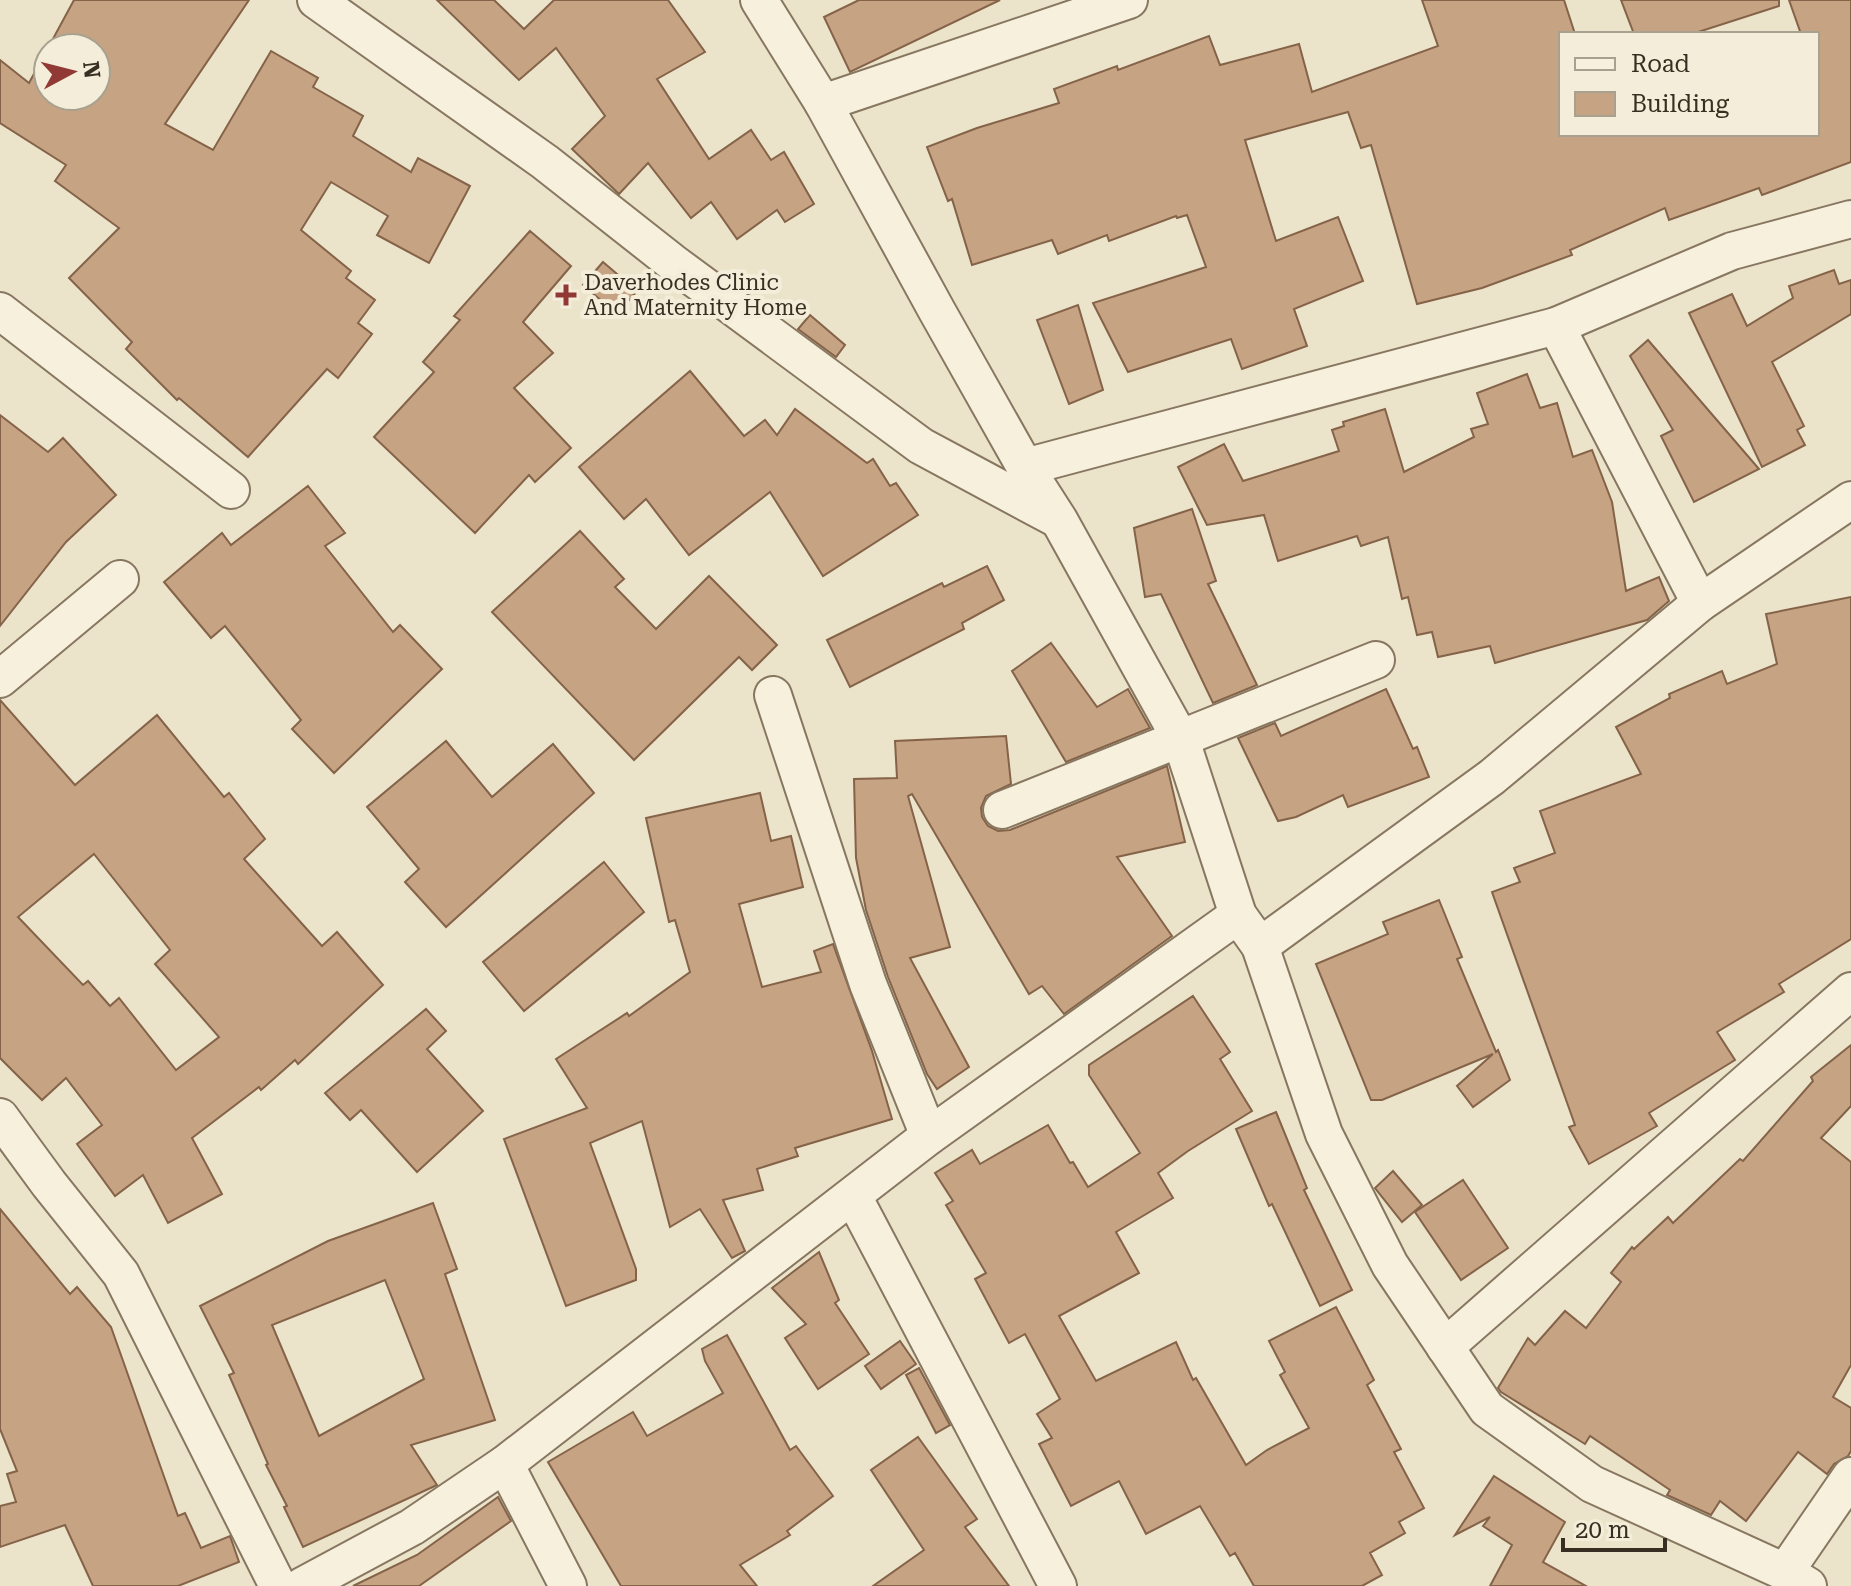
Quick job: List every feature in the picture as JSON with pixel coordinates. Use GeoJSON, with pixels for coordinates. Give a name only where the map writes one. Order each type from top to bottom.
{"type":"FeatureCollection","features":[{"type":"Feature","properties":{"kind":"street"},"geometry":{"type":"LineString","coordinates":[[316,0],[545,162],[672,262],[921,446],[1059,520]]}},
{"type":"Feature","properties":{"kind":"street"},"geometry":{"type":"LineString","coordinates":[[759,0],[823,103],[1181,740],[1238,915],[1260,946],[1324,1134],[1390,1265],[1487,1409],[1592,1484],[1796,1579],[1851,1476]]}},
{"type":"Feature","properties":{"kind":"street"},"geometry":{"type":"LineString","coordinates":[[823,103],[1129,0]]}},
{"type":"Feature","properties":{"kind":"street"},"geometry":{"type":"LineString","coordinates":[[1025,467],[1556,326],[1732,251],[1851,219]]}},
{"type":"Feature","properties":{"kind":"street"},"geometry":{"type":"LineString","coordinates":[[0,311],[231,490]]}},
{"type":"Feature","properties":{"kind":"street"},"geometry":{"type":"LineString","coordinates":[[1556,326],[1700,603]]}},
{"type":"Feature","properties":{"kind":"street"},"geometry":{"type":"LineString","coordinates":[[1260,946],[1492,777],[1700,603],[1851,500]]}},
{"type":"Feature","properties":{"kind":"street"},"geometry":{"type":"LineString","coordinates":[[0,679],[120,579]]}},
{"type":"Feature","properties":{"kind":"street"},"geometry":{"type":"LineString","coordinates":[[1002,810],[1376,660]]}},
{"type":"Feature","properties":{"kind":"street"},"geometry":{"type":"LineString","coordinates":[[773,695],[868,984],[929,1136]]}},
{"type":"Feature","properties":{"kind":"street"},"geometry":{"type":"LineString","coordinates":[[302,1586],[412,1527],[505,1464],[929,1136],[1238,915]]}},
{"type":"Feature","properties":{"kind":"street"},"geometry":{"type":"LineString","coordinates":[[1445,1347],[1851,991]]}},
{"type":"Feature","properties":{"kind":"street"},"geometry":{"type":"LineString","coordinates":[[0,1117],[121,1274],[278,1586]]}},
{"type":"Feature","properties":{"kind":"street"},"geometry":{"type":"LineString","coordinates":[[853,1196],[1058,1586]]}},
{"type":"Feature","properties":{"kind":"street"},"geometry":{"type":"LineString","coordinates":[[505,1464],[568,1586]]}},
{"type":"Feature","properties":{"kind":"building"},"geometry":{"type":"Polygon","coordinates":[[[74,0],[249,0],[165,124],[213,150],[271,51],[318,78],[313,87],[363,116],[353,136],[411,172],[418,158],[470,186],[429,263],[377,235],[388,216],[331,182],[301,230],[351,271],[346,278],[375,300],[358,323],[372,334],[338,378],[327,369],[248,457],[179,398],[177,400],[126,349],[132,342],[69,278],[119,228],[55,181],[66,165],[0,123],[0,60],[29,83],[32,77],[32,112],[112,112],[112,32],[57,32],[74,0]]]}},
{"type":"Feature","properties":{"kind":"building"},"geometry":{"type":"Polygon","coordinates":[[[437,0],[494,0],[524,29],[554,0],[668,0],[705,52],[657,79],[709,159],[751,130],[771,160],[784,152],[814,204],[785,222],[777,210],[737,239],[711,202],[691,218],[648,163],[619,194],[572,149],[605,116],[556,48],[519,80],[437,0]]]}},
{"type":"Feature","properties":{"kind":"building"},"geometry":{"type":"Polygon","coordinates":[[[859,0],[1000,0],[850,72],[824,17],[859,0]]]}},
{"type":"Feature","properties":{"kind":"building"},"geometry":{"type":"Polygon","coordinates":[[[1422,0],[1564,0],[1574,32],[1559,32],[1559,136],[1819,136],[1819,32],[1800,32],[1789,0],[1851,0],[1851,162],[1762,195],[1759,188],[1669,220],[1665,208],[1570,250],[1572,255],[1482,288],[1417,304],[1371,145],[1361,148],[1348,112],[1245,140],[1276,241],[1338,217],[1363,281],[1294,309],[1307,346],[1242,369],[1231,339],[1128,372],[1093,303],[1206,267],[1187,215],[1176,216],[1109,241],[1107,235],[1058,254],[1052,240],[972,265],[952,199],[948,201],[927,147],[1059,103],[1054,89],[1117,66],[1118,70],[1209,36],[1220,65],[1299,44],[1312,92],[1438,46],[1422,0]]]}},
{"type":"Feature","properties":{"kind":"building"},"geometry":{"type":"Polygon","coordinates":[[[1621,0],[1779,0],[1779,6],[1698,32],[1633,32],[1621,0]]]}},
{"type":"Feature","properties":{"kind":"building"},"geometry":{"type":"Polygon","coordinates":[[[530,231],[571,266],[523,322],[553,353],[514,388],[571,448],[535,482],[529,475],[475,533],[374,437],[434,372],[423,362],[460,320],[454,316],[530,231]]]}},
{"type":"Feature","properties":{"kind":"building"},"geometry":{"type":"Polygon","coordinates":[[[603,262],[637,291],[617,314],[583,285],[603,262]]]}},
{"type":"Feature","properties":{"kind":"building"},"geometry":{"type":"Polygon","coordinates":[[[1834,270],[1839,284],[1851,280],[1851,314],[1772,362],[1804,426],[1797,430],[1805,445],[1762,467],[1689,313],[1732,294],[1747,326],[1793,298],[1789,286],[1834,270]]]}},
{"type":"Feature","properties":{"kind":"building"},"geometry":{"type":"Polygon","coordinates":[[[1078,305],[1103,390],[1069,404],[1037,320],[1078,305]]]}},
{"type":"Feature","properties":{"kind":"building"},"geometry":{"type":"Polygon","coordinates":[[[810,315],[845,345],[836,357],[798,329],[810,315]]]}},
{"type":"Feature","properties":{"kind":"building"},"geometry":{"type":"Polygon","coordinates":[[[1648,340],[1759,469],[1694,502],[1661,436],[1673,430],[1630,356],[1648,340]]]}},
{"type":"Feature","properties":{"kind":"building"},"geometry":{"type":"Polygon","coordinates":[[[690,371],[744,436],[765,420],[777,435],[795,409],[867,463],[873,459],[890,486],[896,483],[918,515],[823,576],[770,492],[689,555],[646,499],[624,519],[579,467],[690,371]]]}},
{"type":"Feature","properties":{"kind":"building"},"geometry":{"type":"Polygon","coordinates":[[[1527,374],[1540,408],[1557,403],[1573,457],[1592,450],[1612,502],[1626,591],[1659,577],[1669,601],[1647,620],[1495,663],[1490,646],[1438,657],[1432,632],[1417,635],[1408,597],[1402,599],[1388,537],[1361,546],[1357,536],[1278,561],[1264,515],[1207,525],[1178,467],[1224,444],[1243,481],[1339,451],[1332,430],[1344,426],[1343,422],[1385,409],[1404,472],[1474,437],[1471,429],[1488,424],[1477,393],[1527,374]]]}},
{"type":"Feature","properties":{"kind":"building"},"geometry":{"type":"Polygon","coordinates":[[[0,415],[48,452],[63,438],[116,495],[66,542],[0,626],[0,415]]]}},
{"type":"Feature","properties":{"kind":"building"},"geometry":{"type":"Polygon","coordinates":[[[308,486],[345,533],[325,546],[393,632],[400,625],[442,669],[334,773],[292,729],[301,720],[225,626],[211,638],[164,582],[222,533],[231,545],[308,486]]]}},
{"type":"Feature","properties":{"kind":"building"},"geometry":{"type":"Polygon","coordinates":[[[1192,509],[1216,581],[1208,584],[1257,685],[1213,703],[1161,594],[1145,597],[1134,528],[1192,509]]]}},
{"type":"Feature","properties":{"kind":"building"},"geometry":{"type":"Polygon","coordinates":[[[580,531],[624,579],[615,587],[656,629],[709,576],[777,645],[752,670],[739,657],[634,760],[492,612],[580,531]]]}},
{"type":"Feature","properties":{"kind":"building"},"geometry":{"type":"Polygon","coordinates":[[[987,566],[1004,600],[962,623],[964,629],[850,687],[827,640],[942,583],[944,587],[987,566]]]}},
{"type":"Feature","properties":{"kind":"building"},"geometry":{"type":"Polygon","coordinates":[[[1851,597],[1851,939],[1779,984],[1784,992],[1717,1032],[1735,1060],[1649,1113],[1657,1126],[1589,1164],[1569,1127],[1575,1125],[1492,892],[1520,882],[1514,868],[1555,853],[1540,811],[1641,774],[1616,727],[1670,698],[1669,694],[1722,671],[1727,684],[1777,664],[1766,614],[1851,597]]]}},
{"type":"Feature","properties":{"kind":"building"},"geometry":{"type":"Polygon","coordinates":[[[1051,643],[1097,707],[1128,689],[1150,728],[1066,762],[1012,671],[1051,643]]]}},
{"type":"Feature","properties":{"kind":"building"},"geometry":{"type":"Polygon","coordinates":[[[1386,689],[1429,777],[1348,807],[1343,795],[1296,817],[1278,821],[1238,738],[1275,723],[1281,736],[1386,689]]]}},
{"type":"Feature","properties":{"kind":"building"},"geometry":{"type":"Polygon","coordinates":[[[0,700],[75,785],[157,715],[224,797],[229,793],[265,839],[244,859],[322,946],[337,932],[383,985],[298,1064],[295,1060],[261,1090],[259,1087],[192,1138],[222,1194],[168,1223],[143,1175],[115,1196],[77,1144],[102,1125],[66,1078],[42,1100],[0,1058],[0,700]],[[94,854],[18,917],[83,985],[88,981],[110,1006],[119,998],[176,1070],[219,1037],[155,964],[170,950],[94,854]]]}},
{"type":"Feature","properties":{"kind":"building"},"geometry":{"type":"Polygon","coordinates":[[[1006,736],[1011,784],[986,796],[981,808],[988,826],[998,831],[1010,830],[1167,766],[1185,842],[1117,857],[1172,936],[1064,1014],[1042,986],[1029,994],[912,794],[908,796],[950,947],[910,958],[969,1067],[937,1089],[927,1074],[888,977],[866,910],[856,858],[854,779],[897,778],[895,741],[1006,736]]]}},
{"type":"Feature","properties":{"kind":"building"},"geometry":{"type":"Polygon","coordinates":[[[446,741],[492,797],[553,744],[594,793],[446,927],[405,882],[419,869],[367,807],[446,741]]]}},
{"type":"Feature","properties":{"kind":"building"},"geometry":{"type":"Polygon","coordinates":[[[760,793],[771,841],[791,836],[803,887],[739,904],[762,987],[821,972],[814,951],[833,944],[872,1051],[892,1119],[795,1148],[798,1156],[757,1169],[763,1190],[723,1200],[745,1251],[732,1258],[700,1209],[670,1227],[642,1121],[590,1143],[636,1269],[636,1280],[566,1306],[504,1139],[587,1108],[556,1059],[627,1013],[629,1016],[690,972],[675,920],[669,922],[646,818],[760,793]]]}},
{"type":"Feature","properties":{"kind":"building"},"geometry":{"type":"Polygon","coordinates":[[[604,862],[644,912],[524,1011],[483,962],[604,862]]]}},
{"type":"Feature","properties":{"kind":"building"},"geometry":{"type":"Polygon","coordinates":[[[1439,900],[1462,957],[1457,959],[1510,1080],[1473,1107],[1457,1086],[1493,1054],[1382,1100],[1371,1100],[1316,964],[1388,934],[1383,922],[1439,900]]]}},
{"type":"Feature","properties":{"kind":"building"},"geometry":{"type":"Polygon","coordinates":[[[1193,996],[1230,1052],[1220,1059],[1252,1111],[1158,1173],[1173,1198],[1116,1232],[1139,1273],[1059,1316],[1096,1381],[1176,1342],[1193,1380],[1196,1378],[1246,1465],[1309,1428],[1280,1375],[1285,1372],[1269,1341],[1336,1307],[1374,1380],[1367,1385],[1401,1449],[1394,1452],[1424,1508],[1399,1522],[1405,1533],[1370,1553],[1382,1575],[1362,1586],[1254,1586],[1235,1553],[1230,1556],[1200,1506],[1146,1534],[1119,1481],[1071,1506],[1039,1444],[1052,1438],[1037,1414],[1060,1399],[1025,1334],[1009,1343],[975,1279],[986,1273],[946,1205],[953,1201],[935,1173],[972,1150],[980,1164],[1048,1125],[1088,1187],[1140,1153],[1089,1075],[1089,1065],[1193,996]]]}},
{"type":"Feature","properties":{"kind":"building"},"geometry":{"type":"Polygon","coordinates":[[[426,1009],[446,1031],[427,1049],[483,1111],[417,1172],[361,1110],[350,1120],[325,1093],[426,1009]]]}},
{"type":"Feature","properties":{"kind":"building"},"geometry":{"type":"Polygon","coordinates":[[[1851,1045],[1851,1106],[1821,1138],[1851,1162],[1851,1365],[1833,1397],[1851,1408],[1851,1451],[1848,1456],[1834,1464],[1827,1474],[1798,1452],[1746,1521],[1720,1501],[1711,1515],[1667,1495],[1670,1490],[1590,1436],[1585,1444],[1501,1392],[1498,1388],[1528,1338],[1535,1345],[1565,1311],[1586,1328],[1621,1282],[1611,1273],[1632,1247],[1634,1249],[1668,1217],[1673,1223],[1740,1159],[1743,1161],[1813,1081],[1811,1077],[1851,1045]]]}},
{"type":"Feature","properties":{"kind":"building"},"geometry":{"type":"Polygon","coordinates":[[[1276,1112],[1307,1188],[1304,1190],[1352,1290],[1320,1306],[1272,1204],[1269,1206],[1236,1129],[1276,1112]]]}},
{"type":"Feature","properties":{"kind":"building"},"geometry":{"type":"Polygon","coordinates":[[[1393,1171],[1422,1205],[1402,1222],[1375,1188],[1393,1171]]]}},
{"type":"Feature","properties":{"kind":"building"},"geometry":{"type":"Polygon","coordinates":[[[1463,1180],[1508,1248],[1461,1280],[1415,1212],[1463,1180]]]}},
{"type":"Feature","properties":{"kind":"building"},"geometry":{"type":"Polygon","coordinates":[[[433,1203],[457,1269],[445,1274],[495,1420],[411,1445],[437,1485],[303,1547],[229,1375],[234,1373],[200,1306],[328,1241],[433,1203]],[[385,1280],[272,1325],[319,1436],[424,1379],[385,1280]]]}},
{"type":"Feature","properties":{"kind":"building"},"geometry":{"type":"Polygon","coordinates":[[[0,1209],[70,1294],[77,1287],[111,1327],[178,1516],[185,1513],[201,1548],[230,1536],[239,1562],[178,1586],[93,1586],[65,1525],[0,1547],[0,1506],[16,1502],[7,1474],[17,1471],[0,1429],[0,1209]]]}},
{"type":"Feature","properties":{"kind":"building"},"geometry":{"type":"Polygon","coordinates":[[[819,1252],[839,1300],[835,1303],[869,1354],[818,1389],[785,1338],[806,1324],[772,1288],[819,1252]]]}},
{"type":"Feature","properties":{"kind":"building"},"geometry":{"type":"Polygon","coordinates":[[[727,1335],[790,1450],[796,1446],[833,1496],[787,1531],[790,1535],[740,1565],[757,1586],[621,1586],[548,1462],[633,1412],[647,1436],[723,1393],[705,1361],[702,1349],[727,1335]]]}},
{"type":"Feature","properties":{"kind":"building"},"geometry":{"type":"Polygon","coordinates":[[[900,1341],[916,1364],[881,1389],[865,1366],[900,1341]]]}},
{"type":"Feature","properties":{"kind":"building"},"geometry":{"type":"Polygon","coordinates":[[[919,1368],[950,1425],[936,1433],[906,1375],[919,1368]]]}},
{"type":"Feature","properties":{"kind":"building"},"geometry":{"type":"Polygon","coordinates":[[[918,1437],[977,1519],[965,1527],[1009,1586],[873,1586],[924,1550],[871,1470],[918,1437]]]}},
{"type":"Feature","properties":{"kind":"building"},"geometry":{"type":"Polygon","coordinates":[[[1494,1476],[1565,1522],[1543,1562],[1586,1586],[1490,1586],[1512,1545],[1483,1526],[1490,1517],[1455,1535],[1494,1476]]]}},
{"type":"Feature","properties":{"kind":"building"},"geometry":{"type":"Polygon","coordinates":[[[498,1497],[511,1521],[419,1586],[353,1586],[417,1555],[498,1497]]]}},
{"type":"Feature","properties":{"kind":"place","name":"Daverhodes Clinic And Maternity Home"},"geometry":{"type":"Point","coordinates":[566,295]}}]}
